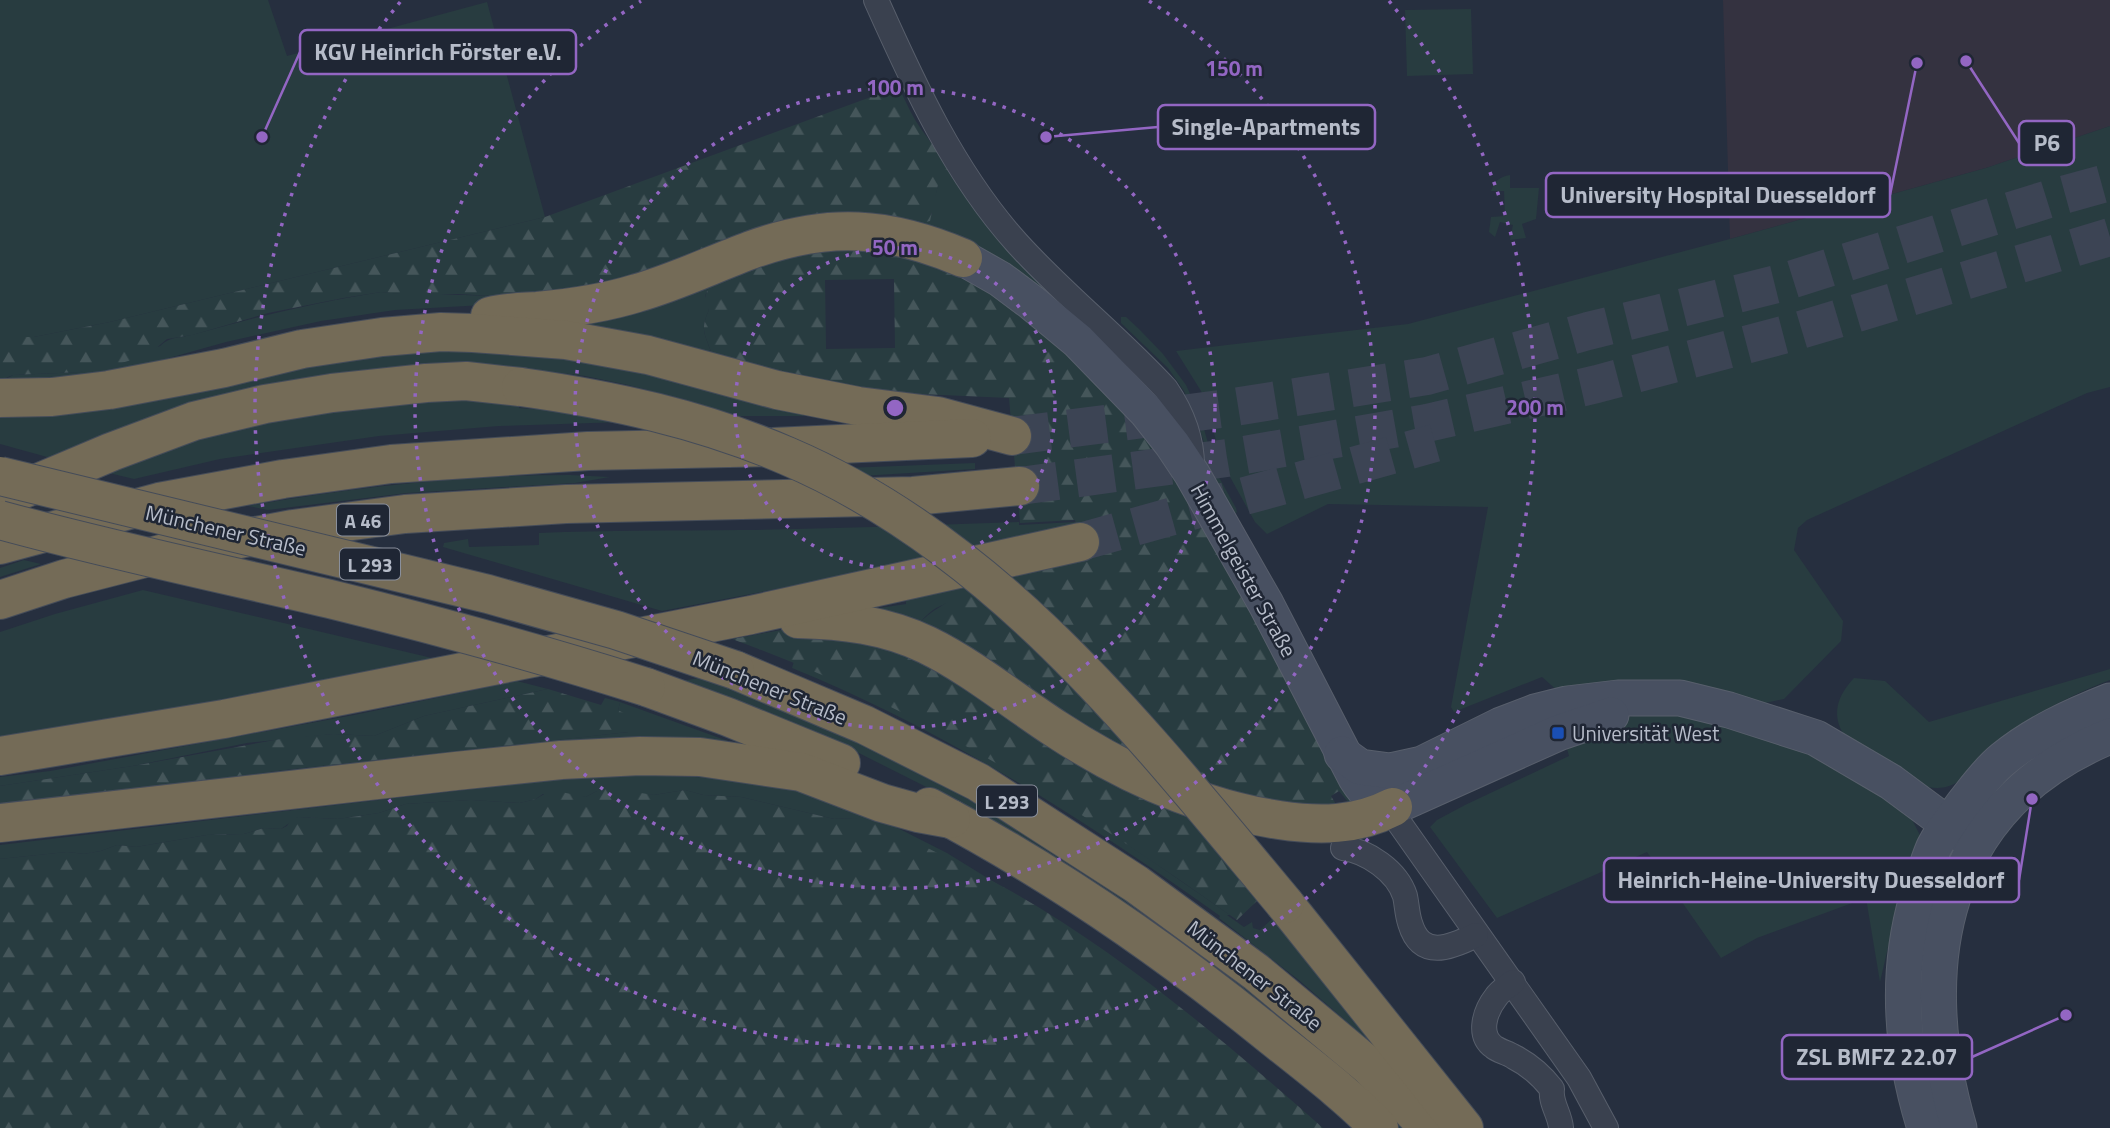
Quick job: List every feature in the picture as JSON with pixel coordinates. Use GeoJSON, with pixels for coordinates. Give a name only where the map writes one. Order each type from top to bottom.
{"type":"FeatureCollection","features":[{"type":"Feature","properties":{"kind":"highway"},"geometry":{"type":"LineString","coordinates":[[441,332],[497,314],[596,303],[636,293],[796,236],[863,231],[901,236],[932,244],[963,258]]}},
{"type":"Feature","properties":{"kind":"highway"},"geometry":{"type":"LineString","coordinates":[[0,398],[52,397],[109,390],[224,368],[302,349],[382,337],[441,332],[566,340],[648,355],[777,390],[858,406],[938,416],[1012,436],[773,447],[588,451],[391,464],[283,479],[159,502],[0,545]]}},
{"type":"Feature","properties":{"kind":"highway"},"geometry":{"type":"LineString","coordinates":[[0,499],[111,452],[194,421],[265,404],[376,387],[426,383],[466,382],[521,387],[640,407],[724,432],[788,456],[896,514],[937,542],[995,588],[1063,650],[1132,722],[1285,905],[1464,1128]]}},
{"type":"Feature","properties":{"kind":"highway","name":"Münchener Straße"},"geometry":{"type":"LineString","coordinates":[[0,476],[488,594],[616,630],[735,670],[865,725],[978,782],[1136,884],[1256,972],[1370,1067],[1429,1128]]}},
{"type":"Feature","properties":{"kind":"highway","name":"A 46"},"geometry":{"type":"LineString","coordinates":[[0,600],[64,579],[165,553],[293,529],[405,514],[566,504],[914,496],[1020,486]]}},
{"type":"Feature","properties":{"kind":"highway","name":"Münchener Straße"},"geometry":{"type":"LineString","coordinates":[[0,520],[83,542],[331,599],[569,662],[728,716],[855,769],[1036,867],[1119,920],[1219,994],[1379,1128]]}},
{"type":"Feature","properties":{"kind":"highway"},"geometry":{"type":"LineString","coordinates":[[0,756],[224,719],[751,615],[1080,542]]}},
{"type":"Feature","properties":{"kind":"highway"},"geometry":{"type":"LineString","coordinates":[[751,615],[838,620],[886,629],[927,645],[1115,765],[1158,785],[1246,815],[1330,824],[1366,818],[1393,807]]}},
{"type":"Feature","properties":{"kind":"highway"},"geometry":{"type":"LineString","coordinates":[[0,823],[548,762],[640,756],[700,757],[801,772],[882,803],[951,819]]}},
{"type":"Feature","properties":{"kind":"street","name":"Himmelgeister Straße"},"geometry":{"type":"LineString","coordinates":[[876,0],[942,137],[980,196],[1017,243],[1166,389],[1177,405],[1193,450],[1192,474],[1266,604],[1342,754],[1365,793],[1377,802],[1393,807]]}},
{"type":"Feature","properties":{"kind":"street"},"geometry":{"type":"LineString","coordinates":[[963,258],[1021,294],[1078,341],[1146,411],[1192,474]]}},
{"type":"Feature","properties":{"kind":"street"},"geometry":{"type":"LineString","coordinates":[[1342,754],[1360,767],[1374,771],[1390,771],[1422,764],[1501,725],[1535,712],[1567,704],[1618,698],[1680,698],[1816,737],[1891,782],[1976,845]]}},
{"type":"Feature","properties":{"kind":"street"},"geometry":{"type":"LineString","coordinates":[[1925,1128],[1916,1101],[1902,992],[1904,953],[1923,876],[1934,848],[1976,788],[2001,761],[2036,736],[2076,714],[2110,701]]}},
{"type":"Feature","properties":{"kind":"street"},"geometry":{"type":"LineString","coordinates":[[1393,807],[1592,720],[1650,708],[1729,710]]}},
{"type":"Feature","properties":{"kind":"street"},"geometry":{"type":"LineString","coordinates":[[1959,1128],[1948,1090],[1939,1027],[1939,956],[1944,925],[1955,890],[1976,845],[2003,809],[2030,782],[2060,762],[2110,736]]}},
{"type":"Feature","properties":{"kind":"street"},"geometry":{"type":"LineString","coordinates":[[1410,767],[1399,787],[1393,807],[1400,824],[1476,936],[1513,982],[1579,1078],[1602,1121]]}},
{"type":"Feature","properties":{"kind":"street"},"geometry":{"type":"LineString","coordinates":[[1343,848],[1358,850],[1392,875],[1406,898],[1415,938],[1425,946],[1435,948],[1455,945],[1476,936]]}},
{"type":"Feature","properties":{"kind":"street"},"geometry":{"type":"LineString","coordinates":[[1513,982],[1496,995],[1487,1013],[1484,1027],[1486,1040],[1494,1048],[1531,1066],[1552,1089]]}},
{"type":"Feature","properties":{"kind":"street"},"geometry":{"type":"LineString","coordinates":[[1579,1078],[1560,1082],[1552,1089],[1551,1097],[1560,1121],[1602,1121]]}},
{"type":"Feature","properties":{"kind":"shaded area"},"geometry":{"type":"Polygon","coordinates":[[[1723,0],[2110,0],[2110,126],[1986,168],[1730,239],[1723,0]]]}},
{"type":"Feature","properties":{"kind":"green space"},"geometry":{"type":"Polygon","coordinates":[[[0,0],[268,0],[287,56],[487,2],[545,217],[110,322],[34,337],[0,337],[0,0]]]}},
{"type":"Feature","properties":{"kind":"green space"},"geometry":{"type":"Polygon","coordinates":[[[1471,9],[1473,74],[1407,76],[1405,10],[1471,9]]]}},
{"type":"Feature","properties":{"kind":"green space"},"geometry":{"type":"Polygon","coordinates":[[[898,87],[949,174],[951,183],[938,185],[930,221],[599,289],[493,296],[420,296],[381,292],[343,298],[268,313],[192,335],[167,339],[148,355],[108,367],[80,372],[13,375],[0,380],[0,337],[34,337],[110,322],[545,217],[898,87]]]}},
{"type":"Feature","properties":{"kind":"green space"},"geometry":{"type":"Polygon","coordinates":[[[2110,126],[2110,387],[2087,393],[1807,520],[1798,528],[1794,550],[1843,621],[1841,641],[1784,699],[1765,703],[1743,697],[1559,692],[1542,677],[1454,712],[1451,707],[1488,507],[1328,504],[1267,534],[1255,522],[1224,466],[1201,391],[1176,351],[1408,324],[1986,168],[2110,126]]]}},
{"type":"Feature","properties":{"kind":"green space"},"geometry":{"type":"Polygon","coordinates":[[[942,158],[1104,340],[788,220],[932,215],[938,185],[948,185],[942,158]]]}},
{"type":"Feature","properties":{"kind":"green space"},"geometry":{"type":"Polygon","coordinates":[[[1510,175],[1510,188],[1539,188],[1536,219],[1522,224],[1526,238],[1510,240],[1513,225],[1500,222],[1495,237],[1489,232],[1491,217],[1505,216],[1504,191],[1491,191],[1498,180],[1510,175]]]}},
{"type":"Feature","properties":{"kind":"green space"},"geometry":{"type":"Polygon","coordinates":[[[1628,186],[1628,197],[1548,218],[1552,188],[1628,186]]]}},
{"type":"Feature","properties":{"kind":"green space"},"geometry":{"type":"Polygon","coordinates":[[[796,245],[933,255],[1069,346],[1179,476],[1349,790],[1354,809],[1339,791],[1331,796],[1340,811],[1222,799],[1005,572],[1083,552],[1075,520],[1020,523],[1009,398],[921,394],[838,385],[712,355],[704,323],[709,310],[704,302],[709,283],[720,278],[727,280],[796,245]],[[894,279],[825,280],[826,349],[895,348],[894,279]]]}},
{"type":"Feature","properties":{"kind":"green space"},"geometry":{"type":"Polygon","coordinates":[[[732,277],[709,283],[705,297],[709,310],[704,323],[704,333],[712,355],[549,321],[732,277]]]}},
{"type":"Feature","properties":{"kind":"green space"},"geometry":{"type":"Polygon","coordinates":[[[381,292],[493,296],[484,305],[395,310],[321,321],[226,342],[105,376],[6,379],[13,375],[80,372],[160,346],[172,339],[287,310],[381,292]]]}},
{"type":"Feature","properties":{"kind":"green space"},"geometry":{"type":"Polygon","coordinates":[[[1121,317],[1126,317],[1163,354],[1186,385],[1201,418],[1216,472],[1236,508],[1237,512],[1233,515],[1217,485],[1196,417],[1184,391],[1168,368],[1121,323],[1121,317]]]}},
{"type":"Feature","properties":{"kind":"green space"},"geometry":{"type":"Polygon","coordinates":[[[449,349],[580,357],[804,412],[803,416],[739,416],[628,385],[585,376],[519,368],[58,460],[0,444],[0,411],[364,355],[449,349]]]}},
{"type":"Feature","properties":{"kind":"green space"},"geometry":{"type":"Polygon","coordinates":[[[376,399],[519,399],[519,408],[533,407],[623,422],[499,426],[379,436],[220,459],[134,479],[92,469],[153,447],[376,399]]]}},
{"type":"Feature","properties":{"kind":"green space"},"geometry":{"type":"Polygon","coordinates":[[[975,463],[975,469],[861,476],[845,468],[975,463]]]}},
{"type":"Feature","properties":{"kind":"green space"},"geometry":{"type":"Polygon","coordinates":[[[570,475],[610,477],[575,483],[407,493],[268,510],[248,506],[409,483],[570,475]]]}},
{"type":"Feature","properties":{"kind":"green space"},"geometry":{"type":"Polygon","coordinates":[[[1019,522],[1019,525],[1075,522],[1075,526],[662,611],[443,547],[444,543],[468,539],[469,547],[539,545],[539,533],[811,529],[1019,522]]]}},
{"type":"Feature","properties":{"kind":"green space"},"geometry":{"type":"Polygon","coordinates":[[[24,560],[41,564],[0,577],[0,568],[24,560]]]}},
{"type":"Feature","properties":{"kind":"green space"},"geometry":{"type":"Polygon","coordinates":[[[959,583],[977,597],[944,604],[929,613],[918,626],[902,625],[866,610],[906,604],[905,593],[959,583]]]}},
{"type":"Feature","properties":{"kind":"green space"},"geometry":{"type":"Polygon","coordinates":[[[143,590],[432,658],[304,686],[0,741],[0,632],[143,590]]]}},
{"type":"Feature","properties":{"kind":"green space"},"geometry":{"type":"Polygon","coordinates":[[[964,595],[977,597],[1030,644],[1151,770],[918,626],[938,608],[964,595]]]}},
{"type":"Feature","properties":{"kind":"green space"},"geometry":{"type":"Polygon","coordinates":[[[793,628],[883,639],[1177,801],[1258,900],[1237,920],[1116,837],[994,762],[867,695],[732,639],[793,628]]]}},
{"type":"Feature","properties":{"kind":"green space"},"geometry":{"type":"Polygon","coordinates":[[[794,661],[900,710],[997,762],[1115,836],[1244,927],[1252,922],[1253,928],[1260,930],[1273,918],[1386,1056],[1300,981],[1219,918],[1220,916],[1118,846],[960,749],[849,693],[792,668],[794,661]]]}},
{"type":"Feature","properties":{"kind":"green space"},"geometry":{"type":"Polygon","coordinates":[[[2110,669],[2110,680],[2034,717],[1989,751],[1959,781],[1944,787],[1928,787],[1859,747],[1845,736],[1838,720],[1840,698],[1854,678],[1885,681],[1929,722],[2110,669]]]}},
{"type":"Feature","properties":{"kind":"green space"},"geometry":{"type":"Polygon","coordinates":[[[705,677],[829,728],[949,788],[1121,893],[1278,1013],[1406,1128],[1397,1128],[1218,971],[1128,905],[962,805],[843,745],[681,681],[705,677]]]}},
{"type":"Feature","properties":{"kind":"green space"},"geometry":{"type":"Polygon","coordinates":[[[517,681],[548,689],[424,716],[374,736],[333,734],[247,743],[133,766],[0,786],[0,777],[50,771],[354,715],[517,681]]]}},
{"type":"Feature","properties":{"kind":"green space"},"geometry":{"type":"Polygon","coordinates":[[[548,689],[601,705],[605,698],[620,702],[618,710],[631,717],[628,732],[285,770],[0,806],[0,786],[133,766],[286,738],[333,734],[374,736],[424,716],[548,689]]]}},
{"type":"Feature","properties":{"kind":"green space"},"geometry":{"type":"Polygon","coordinates":[[[620,702],[767,755],[14,804],[628,732],[618,710],[620,702]]]}},
{"type":"Feature","properties":{"kind":"green space"},"geometry":{"type":"Polygon","coordinates":[[[1643,714],[1674,714],[1731,723],[1812,751],[1906,808],[1922,839],[1899,900],[1880,982],[1866,898],[1757,938],[1721,958],[1647,852],[1497,918],[1430,827],[1437,820],[1465,805],[1569,756],[1565,741],[1612,720],[1643,714]]]}},
{"type":"Feature","properties":{"kind":"green space"},"geometry":{"type":"Polygon","coordinates":[[[643,775],[721,778],[802,791],[876,817],[947,853],[1007,890],[855,818],[834,819],[741,797],[703,795],[685,790],[654,795],[597,791],[586,797],[543,794],[536,799],[520,803],[471,800],[406,804],[379,813],[338,819],[298,817],[281,829],[264,828],[244,834],[207,835],[136,847],[117,845],[84,854],[67,852],[0,859],[0,845],[539,781],[643,775]]]}},
{"type":"Feature","properties":{"kind":"green space"},"geometry":{"type":"Polygon","coordinates":[[[608,788],[654,795],[685,790],[703,795],[741,797],[834,819],[855,818],[876,822],[1009,890],[1093,942],[1172,1001],[1323,1128],[0,1128],[0,859],[67,852],[84,854],[117,845],[136,847],[207,835],[244,834],[264,828],[281,829],[298,817],[338,819],[379,813],[406,804],[471,800],[520,803],[536,799],[551,790],[586,797],[608,788]]]}},
{"type":"Feature","properties":{"kind":"tunnel"},"geometry":{"type":"LineString","coordinates":[[1012,436],[1228,408],[1427,376],[1588,331],[1777,284],[2110,182]]}},
{"type":"Feature","properties":{"kind":"tunnel"},"geometry":{"type":"LineString","coordinates":[[1020,486],[1227,458],[1427,423],[1597,384],[1787,334],[2110,237]]}},
{"type":"Feature","properties":{"kind":"tunnel"},"geometry":{"type":"LineString","coordinates":[[1080,542],[1435,443]]}},
{"type":"Feature","properties":{"kind":"place","name":"P6"},"geometry":{"type":"Point","coordinates":[1966,61]}},
{"type":"Feature","properties":{"kind":"place","name":"University Hospital Duesseldorf"},"geometry":{"type":"Point","coordinates":[1917,63]}},
{"type":"Feature","properties":{"kind":"place","name":"KGV Heinrich Förster e.V."},"geometry":{"type":"Point","coordinates":[262,137]}},
{"type":"Feature","properties":{"kind":"place","name":"Single-Apartments"},"geometry":{"type":"Point","coordinates":[1046,137]}},
{"type":"Feature","properties":{"kind":"place","name":"Universität West"},"geometry":{"type":"Point","coordinates":[1558,733]}},
{"type":"Feature","properties":{"kind":"place","name":"Heinrich-Heine-University Duesseldorf"},"geometry":{"type":"Point","coordinates":[2032,799]}},
{"type":"Feature","properties":{"kind":"place","name":"ZSL BMFZ 22.07"},"geometry":{"type":"Point","coordinates":[2066,1015]}}]}
